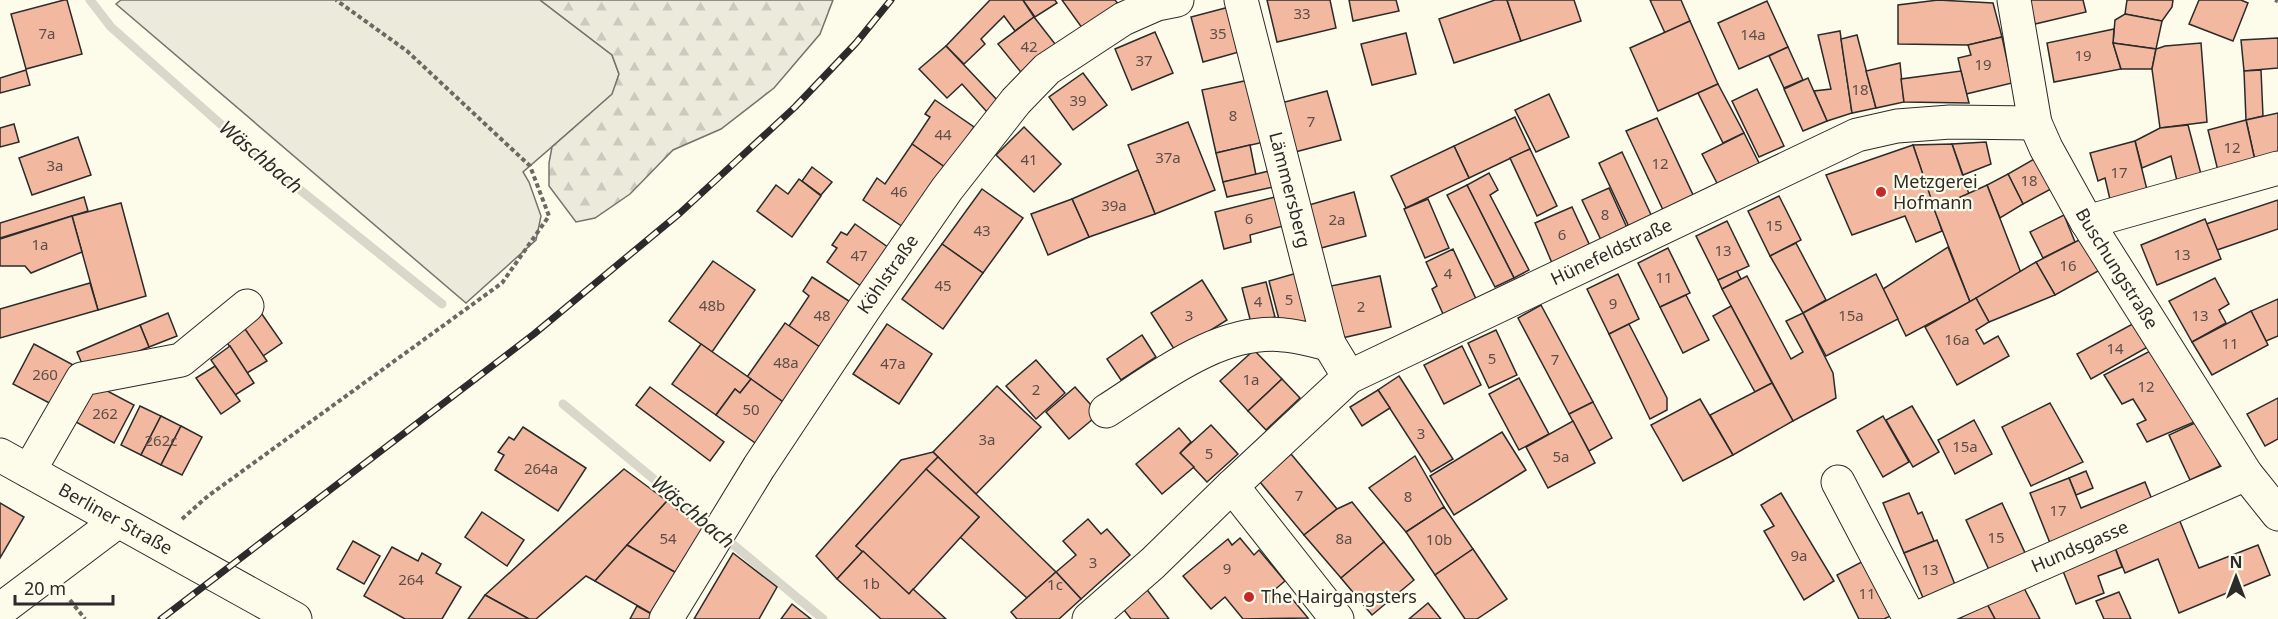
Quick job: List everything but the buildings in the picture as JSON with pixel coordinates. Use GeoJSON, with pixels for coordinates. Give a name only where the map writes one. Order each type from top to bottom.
{"type":"FeatureCollection","features":[{"type":"Feature","properties":{"kind":"street","name":"Köhlstraße"},"geometry":{"type":"LineString","coordinates":[[666,619],[759,467],[864,309],[947,189],[1016,101],[1047,69],[1123,18],[1157,4],[1177,0]]}},
{"type":"Feature","properties":{"kind":"street","name":"Lämmersberg"},"geometry":{"type":"LineString","coordinates":[[1241,0],[1329,344],[1349,377]]}},
{"type":"Feature","properties":{"kind":"street","name":"Buschungstraße"},"geometry":{"type":"LineString","coordinates":[[2014,0],[2035,123],[2087,222],[2246,474],[2278,514]]}},
{"type":"Feature","properties":{"kind":"street","name":"Hünefeldstraße"},"geometry":{"type":"LineString","coordinates":[[1089,619],[1153,563],[1349,377],[1857,135],[1897,126],[1950,122],[2035,123]]}},
{"type":"Feature","properties":{"kind":"street"},"geometry":{"type":"LineString","coordinates":[[2087,222],[2278,168]]}},
{"type":"Feature","properties":{"kind":"street"},"geometry":{"type":"LineString","coordinates":[[29,471],[82,379],[181,360],[248,306]]}},
{"type":"Feature","properties":{"kind":"street"},"geometry":{"type":"LineString","coordinates":[[1106,411],[1198,353],[1238,338],[1283,334],[1329,344]]}},
{"type":"Feature","properties":{"kind":"street","name":"Berliner Straße"},"geometry":{"type":"LineString","coordinates":[[0,455],[295,619]]}},
{"type":"Feature","properties":{"kind":"street","name":"Hundsgasse"},"geometry":{"type":"LineString","coordinates":[[1915,619],[2246,474]]}},
{"type":"Feature","properties":{"kind":"street"},"geometry":{"type":"LineString","coordinates":[[1838,482],[1910,619]]}},
{"type":"Feature","properties":{"kind":"street"},"geometry":{"type":"LineString","coordinates":[[1232,486],[1337,619]]}},
{"type":"Feature","properties":{"kind":"street"},"geometry":{"type":"LineString","coordinates":[[0,610],[118,521]]}},
{"type":"Feature","properties":{"kind":"path"},"geometry":{"type":"LineString","coordinates":[[161,544],[183,517],[208,496],[502,283],[549,216],[530,166],[407,51],[336,0]]}},
{"type":"Feature","properties":{"kind":"green space"},"geometry":{"type":"Polygon","coordinates":[[[121,0],[540,0],[612,55],[619,74],[613,94],[523,172],[541,216],[536,240],[466,303],[116,4],[121,0]]]}},
{"type":"Feature","properties":{"kind":"green space"},"geometry":{"type":"Polygon","coordinates":[[[540,0],[833,0],[820,34],[774,88],[721,129],[673,150],[630,194],[595,218],[576,222],[549,186],[552,147],[612,94],[619,74],[612,55],[540,0]]]}},
{"type":"Feature","properties":{"kind":"waterway","name":"Wäschbach"},"geometry":{"type":"LineString","coordinates":[[90,0],[111,27],[242,143],[442,304]]}},
{"type":"Feature","properties":{"kind":"waterway","name":"Wäschbach"},"geometry":{"type":"LineString","coordinates":[[563,404],[823,619]]}},
{"type":"Feature","properties":{"kind":"railway"},"geometry":{"type":"LineString","coordinates":[[161,619],[534,334],[680,213],[795,107],[856,43],[891,0]]}},
{"type":"Feature","properties":{"kind":"place","name":"Metzgerei Hofmann"},"geometry":{"type":"Point","coordinates":[1881,192]}},
{"type":"Feature","properties":{"kind":"place","name":"The Hairgangsters"},"geometry":{"type":"Point","coordinates":[1249,597]}}]}
